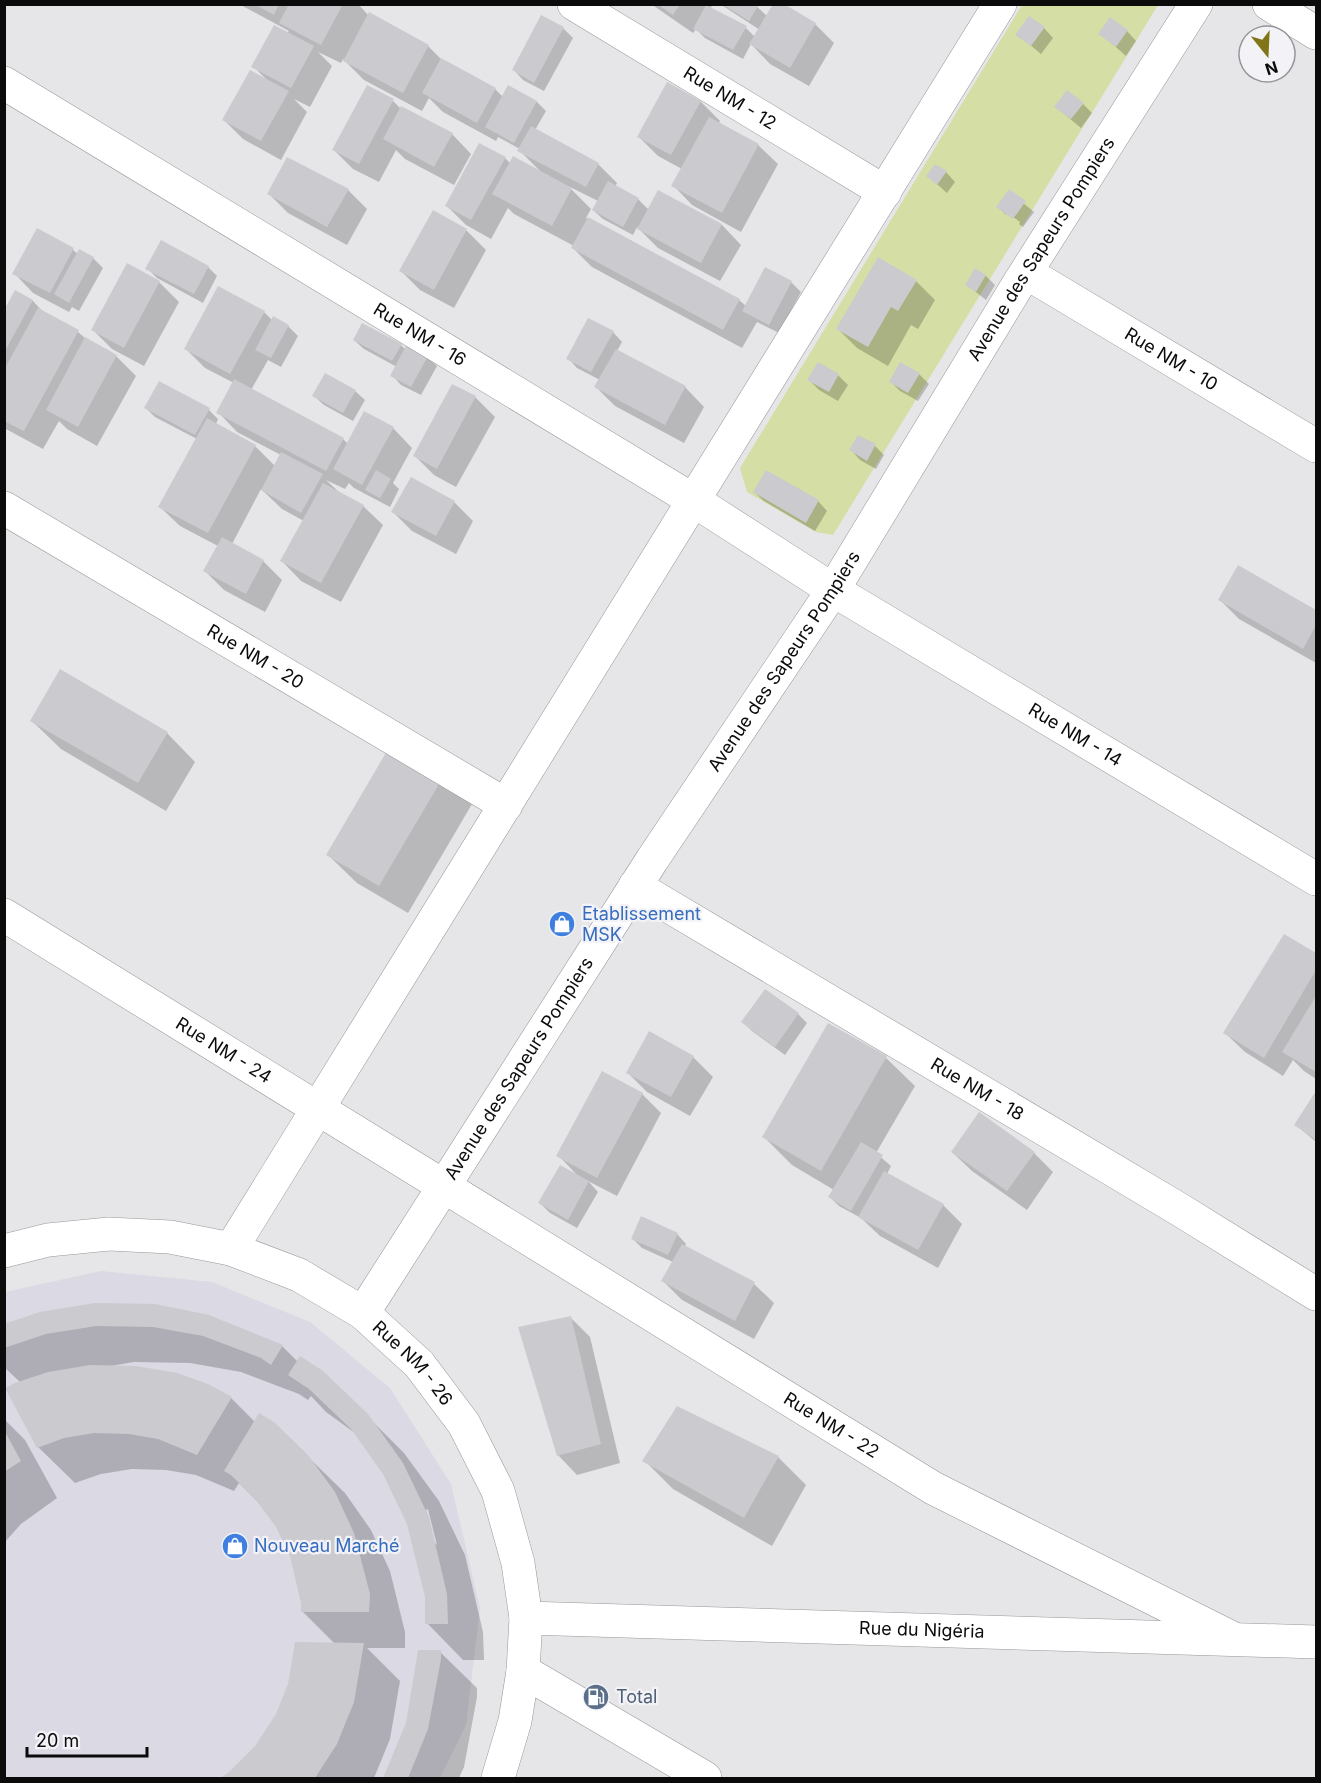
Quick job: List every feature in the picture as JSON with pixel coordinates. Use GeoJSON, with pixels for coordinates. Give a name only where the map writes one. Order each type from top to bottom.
{"type":"FeatureCollection","features":[{"type":"Feature","properties":{"kind":"street","name":"Rue NM - 12"},"geometry":{"type":"LineString","coordinates":[[574,4],[885,192]]}},
{"type":"Feature","properties":{"kind":"street"},"geometry":{"type":"LineString","coordinates":[[231,1249],[1000,4]]}},
{"type":"Feature","properties":{"kind":"street","name":"Avenue des Sapeurs Pompiers"},"geometry":{"type":"LineString","coordinates":[[363,1313],[635,886],[833,590],[1027,273],[1196,4]]}},
{"type":"Feature","properties":{"kind":"street"},"geometry":{"type":"LineString","coordinates":[[1269,4],[1317,33]]}},
{"type":"Feature","properties":{"kind":"street","name":"Rue NM - 16"},"geometry":{"type":"LineString","coordinates":[[4,83],[693,500],[833,590]]}},
{"type":"Feature","properties":{"kind":"street","name":"Rue NM - 10"},"geometry":{"type":"LineString","coordinates":[[1027,273],[1317,446]]}},
{"type":"Feature","properties":{"kind":"street","name":"Rue NM - 20"},"geometry":{"type":"LineString","coordinates":[[4,508],[506,805]]}},
{"type":"Feature","properties":{"kind":"street","name":"Rue NM - 14"},"geometry":{"type":"LineString","coordinates":[[833,590],[1317,879]]}},
{"type":"Feature","properties":{"kind":"street","name":"Rue NM - 18"},"geometry":{"type":"LineString","coordinates":[[635,886],[1177,1208],[1317,1294]]}},
{"type":"Feature","properties":{"kind":"street","name":"Rue NM - 24"},"geometry":{"type":"LineString","coordinates":[[4,915],[444,1185]]}},
{"type":"Feature","properties":{"kind":"street","name":"Rue NM - 22"},"geometry":{"type":"LineString","coordinates":[[444,1185],[933,1488],[1234,1640]]}},
{"type":"Feature","properties":{"kind":"street","name":"Rue NM - 26"},"geometry":{"type":"LineString","coordinates":[[4,1251],[48,1240],[109,1234],[170,1237],[231,1249],[299,1275],[363,1313],[419,1364],[464,1424],[498,1491],[518,1563],[526,1618],[523,1671],[515,1722],[498,1779]]}},
{"type":"Feature","properties":{"kind":"street","name":"Rue du Nigéria"},"geometry":{"type":"LineString","coordinates":[[526,1618],[1317,1642]]}},
{"type":"Feature","properties":{"kind":"street"},"geometry":{"type":"LineString","coordinates":[[523,1671],[705,1779]]}},
{"type":"Feature","properties":{"kind":"shaded area","name":"Nouveau Marché"},"geometry":{"type":"Polygon","coordinates":[[[101,1271],[212,1282],[310,1322],[390,1388],[451,1484],[480,1608],[466,1725],[440,1778],[5,1778],[5,1292],[101,1271]]]}},
{"type":"Feature","properties":{"kind":"green space"},"geometry":{"type":"Polygon","coordinates":[[[1022,5],[1158,5],[833,535],[816,532],[747,492],[740,468],[1022,5]]]}},
{"type":"Feature","properties":{"kind":"building"},"geometry":{"type":"Polygon","coordinates":[[[254,4],[279,4],[274,15],[254,4]]]}},
{"type":"Feature","properties":{"kind":"building"},"geometry":{"type":"Polygon","coordinates":[[[289,4],[343,4],[321,45],[279,23],[289,4]]]}},
{"type":"Feature","properties":{"kind":"building"},"geometry":{"type":"Polygon","coordinates":[[[657,4],[680,4],[673,15],[657,4]]]}},
{"type":"Feature","properties":{"kind":"building"},"geometry":{"type":"Polygon","coordinates":[[[722,4],[759,4],[749,21],[722,4]]]}},
{"type":"Feature","properties":{"kind":"building"},"geometry":{"type":"Polygon","coordinates":[[[773,4],[784,4],[816,23],[790,68],[749,44],[773,4]]]}},
{"type":"Feature","properties":{"kind":"building"},"geometry":{"type":"Polygon","coordinates":[[[706,5],[747,26],[733,50],[693,29],[706,5]]]}},
{"type":"Feature","properties":{"kind":"building"},"geometry":{"type":"Polygon","coordinates":[[[369,12],[429,45],[403,93],[343,61],[369,12]]]}},
{"type":"Feature","properties":{"kind":"building"},"geometry":{"type":"Polygon","coordinates":[[[541,15],[564,27],[534,83],[512,70],[541,15]]]}},
{"type":"Feature","properties":{"kind":"building"},"geometry":{"type":"Polygon","coordinates":[[[1029,16],[1045,27],[1031,46],[1015,35],[1029,16]]]}},
{"type":"Feature","properties":{"kind":"building"},"geometry":{"type":"Polygon","coordinates":[[[1110,17],[1128,30],[1116,47],[1098,34],[1110,17]]]}},
{"type":"Feature","properties":{"kind":"building"},"geometry":{"type":"Polygon","coordinates":[[[274,25],[314,46],[291,88],[251,67],[274,25]]]}},
{"type":"Feature","properties":{"kind":"building"},"geometry":{"type":"Polygon","coordinates":[[[441,58],[496,88],[477,123],[422,93],[441,58]]]}},
{"type":"Feature","properties":{"kind":"building"},"geometry":{"type":"Polygon","coordinates":[[[250,70],[289,91],[261,141],[222,120],[250,70]]]}},
{"type":"Feature","properties":{"kind":"building"},"geometry":{"type":"Polygon","coordinates":[[[667,82],[701,101],[671,155],[637,137],[667,82]]]}},
{"type":"Feature","properties":{"kind":"building"},"geometry":{"type":"Polygon","coordinates":[[[367,85],[394,99],[359,164],[332,150],[367,85]]]}},
{"type":"Feature","properties":{"kind":"building"},"geometry":{"type":"Polygon","coordinates":[[[508,85],[537,101],[514,143],[485,127],[508,85]]]}},
{"type":"Feature","properties":{"kind":"building"},"geometry":{"type":"Polygon","coordinates":[[[1067,90],[1084,103],[1071,119],[1054,107],[1067,90]]]}},
{"type":"Feature","properties":{"kind":"building"},"geometry":{"type":"Polygon","coordinates":[[[401,106],[453,133],[434,167],[383,139],[401,106]]]}},
{"type":"Feature","properties":{"kind":"building"},"geometry":{"type":"Polygon","coordinates":[[[709,117],[759,144],[722,213],[671,186],[709,117]]]}},
{"type":"Feature","properties":{"kind":"building"},"geometry":{"type":"Polygon","coordinates":[[[531,126],[599,163],[586,187],[517,151],[531,126]]]}},
{"type":"Feature","properties":{"kind":"building"},"geometry":{"type":"Polygon","coordinates":[[[479,143],[506,157],[471,220],[445,206],[479,143]]]}},
{"type":"Feature","properties":{"kind":"building"},"geometry":{"type":"Polygon","coordinates":[[[513,156],[572,188],[552,226],[492,194],[513,156]]]}},
{"type":"Feature","properties":{"kind":"building"},"geometry":{"type":"Polygon","coordinates":[[[287,157],[349,189],[327,227],[267,194],[287,157]]]}},
{"type":"Feature","properties":{"kind":"building"},"geometry":{"type":"Polygon","coordinates":[[[935,164],[947,171],[937,185],[926,176],[935,164]]]}},
{"type":"Feature","properties":{"kind":"building"},"geometry":{"type":"Polygon","coordinates":[[[608,181],[639,198],[623,227],[592,210],[608,181]]]}},
{"type":"Feature","properties":{"kind":"building"},"geometry":{"type":"Polygon","coordinates":[[[1009,189],[1026,201],[1013,219],[996,207],[1009,189]]]}},
{"type":"Feature","properties":{"kind":"building"},"geometry":{"type":"Polygon","coordinates":[[[658,190],[722,224],[701,263],[637,229],[658,190]]]}},
{"type":"Feature","properties":{"kind":"building"},"geometry":{"type":"Polygon","coordinates":[[[433,210],[467,229],[434,290],[399,271],[433,210]]]}},
{"type":"Feature","properties":{"kind":"building"},"geometry":{"type":"Polygon","coordinates":[[[588,217],[740,299],[723,330],[571,248],[588,217]]]}},
{"type":"Feature","properties":{"kind":"building"},"geometry":{"type":"Polygon","coordinates":[[[37,228],[74,248],[50,293],[12,274],[37,228]]]}},
{"type":"Feature","properties":{"kind":"building"},"geometry":{"type":"Polygon","coordinates":[[[161,240],[209,266],[194,294],[145,269],[161,240]]]}},
{"type":"Feature","properties":{"kind":"building"},"geometry":{"type":"Polygon","coordinates":[[[79,249],[94,257],[69,303],[54,294],[79,249]]]}},
{"type":"Feature","properties":{"kind":"building"},"geometry":{"type":"Polygon","coordinates":[[[878,257],[917,280],[898,311],[891,307],[868,347],[836,329],[878,257]]]}},
{"type":"Feature","properties":{"kind":"building"},"geometry":{"type":"Polygon","coordinates":[[[127,263],[160,281],[124,348],[91,330],[127,263]]]}},
{"type":"Feature","properties":{"kind":"building"},"geometry":{"type":"Polygon","coordinates":[[[765,267],[792,281],[769,325],[742,311],[765,267]]]}},
{"type":"Feature","properties":{"kind":"building"},"geometry":{"type":"Polygon","coordinates":[[[975,268],[986,275],[976,292],[965,285],[975,268]]]}},
{"type":"Feature","properties":{"kind":"building"},"geometry":{"type":"Polygon","coordinates":[[[218,286],[265,311],[230,374],[184,349],[218,286]]]}},
{"type":"Feature","properties":{"kind":"building"},"geometry":{"type":"Polygon","coordinates":[[[15,290],[33,300],[4,353],[4,310],[15,290]]]}},
{"type":"Feature","properties":{"kind":"building"},"geometry":{"type":"Polygon","coordinates":[[[38,308],[79,330],[24,431],[4,421],[4,370],[38,308]]]}},
{"type":"Feature","properties":{"kind":"building"},"geometry":{"type":"Polygon","coordinates":[[[273,316],[289,325],[271,358],[255,350],[273,316]]]}},
{"type":"Feature","properties":{"kind":"building"},"geometry":{"type":"Polygon","coordinates":[[[588,318],[614,331],[591,372],[566,359],[588,318]]]}},
{"type":"Feature","properties":{"kind":"building"},"geometry":{"type":"Polygon","coordinates":[[[362,323],[402,344],[392,361],[353,340],[362,323]]]}},
{"type":"Feature","properties":{"kind":"building"},"geometry":{"type":"Polygon","coordinates":[[[85,337],[117,355],[78,427],[46,410],[85,337]]]}},
{"type":"Feature","properties":{"kind":"building"},"geometry":{"type":"Polygon","coordinates":[[[407,344],[428,356],[411,387],[390,376],[407,344]]]}},
{"type":"Feature","properties":{"kind":"building"},"geometry":{"type":"Polygon","coordinates":[[[616,349],[686,386],[665,425],[594,387],[616,349]]]}},
{"type":"Feature","properties":{"kind":"building"},"geometry":{"type":"Polygon","coordinates":[[[818,362],[839,374],[829,392],[807,380],[818,362]]]}},
{"type":"Feature","properties":{"kind":"building"},"geometry":{"type":"Polygon","coordinates":[[[900,362],[920,373],[908,393],[889,382],[900,362]]]}},
{"type":"Feature","properties":{"kind":"building"},"geometry":{"type":"Polygon","coordinates":[[[325,373],[356,390],[343,413],[312,396],[325,373]]]}},
{"type":"Feature","properties":{"kind":"building"},"geometry":{"type":"Polygon","coordinates":[[[234,379],[344,438],[326,471],[216,413],[234,379]]]}},
{"type":"Feature","properties":{"kind":"building"},"geometry":{"type":"Polygon","coordinates":[[[159,381],[210,408],[195,435],[144,408],[159,381]]]}},
{"type":"Feature","properties":{"kind":"building"},"geometry":{"type":"Polygon","coordinates":[[[452,384],[476,396],[437,469],[413,456],[452,384]]]}},
{"type":"Feature","properties":{"kind":"building"},"geometry":{"type":"Polygon","coordinates":[[[364,411],[394,427],[362,485],[333,469],[364,411]]]}},
{"type":"Feature","properties":{"kind":"building"},"geometry":{"type":"Polygon","coordinates":[[[207,418],[256,445],[208,533],[158,507],[207,418]]]}},
{"type":"Feature","properties":{"kind":"building"},"geometry":{"type":"Polygon","coordinates":[[[858,435],[876,444],[867,461],[849,450],[858,435]]]}},
{"type":"Feature","properties":{"kind":"building"},"geometry":{"type":"Polygon","coordinates":[[[281,452],[323,474],[301,513],[261,490],[281,452]]]}},
{"type":"Feature","properties":{"kind":"building"},"geometry":{"type":"Polygon","coordinates":[[[376,470],[391,479],[380,498],[365,490],[376,470]]]}},
{"type":"Feature","properties":{"kind":"building"},"geometry":{"type":"Polygon","coordinates":[[[766,470],[819,500],[806,523],[753,492],[766,470]]]}},
{"type":"Feature","properties":{"kind":"building"},"geometry":{"type":"Polygon","coordinates":[[[411,477],[455,501],[436,536],[391,512],[411,477]]]}},
{"type":"Feature","properties":{"kind":"building"},"geometry":{"type":"Polygon","coordinates":[[[323,483],[364,505],[321,583],[280,561],[323,483]]]}},
{"type":"Feature","properties":{"kind":"building"},"geometry":{"type":"Polygon","coordinates":[[[222,537],[264,560],[246,594],[203,571],[222,537]]]}},
{"type":"Feature","properties":{"kind":"building"},"geometry":{"type":"Polygon","coordinates":[[[1238,565],[1316,610],[1316,625],[1303,649],[1218,600],[1238,565]]]}},
{"type":"Feature","properties":{"kind":"building"},"geometry":{"type":"Polygon","coordinates":[[[60,669],[168,732],[138,783],[30,721],[60,669]]]}},
{"type":"Feature","properties":{"kind":"building"},"geometry":{"type":"Polygon","coordinates":[[[391,744],[445,774],[379,886],[326,855],[391,744]]]}},
{"type":"Feature","properties":{"kind":"building"},"geometry":{"type":"Polygon","coordinates":[[[1284,934],[1316,953],[1316,970],[1264,1058],[1223,1033],[1284,934]]]}},
{"type":"Feature","properties":{"kind":"building"},"geometry":{"type":"Polygon","coordinates":[[[765,989],[799,1013],[775,1047],[741,1022],[765,989]]]}},
{"type":"Feature","properties":{"kind":"building"},"geometry":{"type":"Polygon","coordinates":[[[1316,996],[1316,1072],[1282,1052],[1316,996]]]}},
{"type":"Feature","properties":{"kind":"building"},"geometry":{"type":"Polygon","coordinates":[[[828,1023],[887,1056],[821,1171],[762,1137],[828,1023]]]}},
{"type":"Feature","properties":{"kind":"building"},"geometry":{"type":"Polygon","coordinates":[[[649,1031],[694,1056],[671,1097],[626,1073],[649,1031]]]}},
{"type":"Feature","properties":{"kind":"building"},"geometry":{"type":"Polygon","coordinates":[[[602,1071],[643,1093],[597,1178],[556,1156],[602,1071]]]}},
{"type":"Feature","properties":{"kind":"building"},"geometry":{"type":"Polygon","coordinates":[[[1316,1091],[1316,1140],[1294,1125],[1316,1091]]]}},
{"type":"Feature","properties":{"kind":"building"},"geometry":{"type":"Polygon","coordinates":[[[979,1112],[1035,1152],[1007,1191],[951,1152],[979,1112]]]}},
{"type":"Feature","properties":{"kind":"building"},"geometry":{"type":"Polygon","coordinates":[[[861,1142],[883,1155],[851,1211],[828,1197],[861,1142]]]}},
{"type":"Feature","properties":{"kind":"building"},"geometry":{"type":"Polygon","coordinates":[[[560,1165],[589,1181],[568,1220],[538,1203],[560,1165]]]}},
{"type":"Feature","properties":{"kind":"building"},"geometry":{"type":"Polygon","coordinates":[[[884,1171],[944,1204],[918,1250],[858,1217],[884,1171]]]}},
{"type":"Feature","properties":{"kind":"building"},"geometry":{"type":"Polygon","coordinates":[[[641,1216],[678,1233],[668,1255],[631,1239],[641,1216]]]}},
{"type":"Feature","properties":{"kind":"building"},"geometry":{"type":"Polygon","coordinates":[[[682,1244],[755,1282],[735,1321],[661,1281],[682,1244]]]}},
{"type":"Feature","properties":{"kind":"building"},"geometry":{"type":"Polygon","coordinates":[[[95,1303],[155,1304],[209,1315],[283,1345],[271,1365],[261,1358],[203,1336],[153,1327],[96,1326],[46,1334],[4,1348],[4,1324],[40,1312],[95,1303]]]}},
{"type":"Feature","properties":{"kind":"building"},"geometry":{"type":"Polygon","coordinates":[[[571,1316],[601,1444],[557,1456],[518,1327],[571,1316]]]}},
{"type":"Feature","properties":{"kind":"building"},"geometry":{"type":"Polygon","coordinates":[[[300,1356],[323,1371],[368,1414],[403,1463],[429,1517],[447,1594],[448,1624],[425,1624],[425,1597],[407,1524],[383,1474],[351,1429],[309,1389],[288,1375],[300,1356]]]}},
{"type":"Feature","properties":{"kind":"building"},"geometry":{"type":"Polygon","coordinates":[[[90,1365],[136,1366],[177,1373],[208,1384],[232,1397],[197,1455],[158,1439],[129,1434],[94,1433],[64,1438],[37,1448],[5,1388],[48,1372],[90,1365]]]}},
{"type":"Feature","properties":{"kind":"building"},"geometry":{"type":"Polygon","coordinates":[[[677,1406],[779,1456],[744,1518],[642,1461],[677,1406]]]}},
{"type":"Feature","properties":{"kind":"building"},"geometry":{"type":"Polygon","coordinates":[[[259,1413],[274,1422],[308,1455],[335,1492],[354,1533],[370,1594],[369,1612],[301,1612],[290,1556],[276,1527],[256,1500],[224,1471],[259,1413]]]}},
{"type":"Feature","properties":{"kind":"building"},"geometry":{"type":"Polygon","coordinates":[[[4,1430],[21,1461],[4,1472],[4,1430]]]}},
{"type":"Feature","properties":{"kind":"building"},"geometry":{"type":"Polygon","coordinates":[[[295,1642],[364,1643],[354,1702],[337,1744],[315,1778],[220,1778],[255,1746],[276,1714],[288,1684],[295,1642]]]}},
{"type":"Feature","properties":{"kind":"building"},"geometry":{"type":"Polygon","coordinates":[[[418,1650],[441,1650],[428,1729],[408,1778],[383,1778],[406,1723],[418,1650]]]}},
{"type":"Feature","properties":{"kind":"place","name":"Etablissement MSK"},"geometry":{"type":"Point","coordinates":[562,924]}},
{"type":"Feature","properties":{"kind":"place","name":"Nouveau Marché"},"geometry":{"type":"Point","coordinates":[235,1546]}},
{"type":"Feature","properties":{"kind":"place","name":"Total"},"geometry":{"type":"Point","coordinates":[596,1697]}}]}
